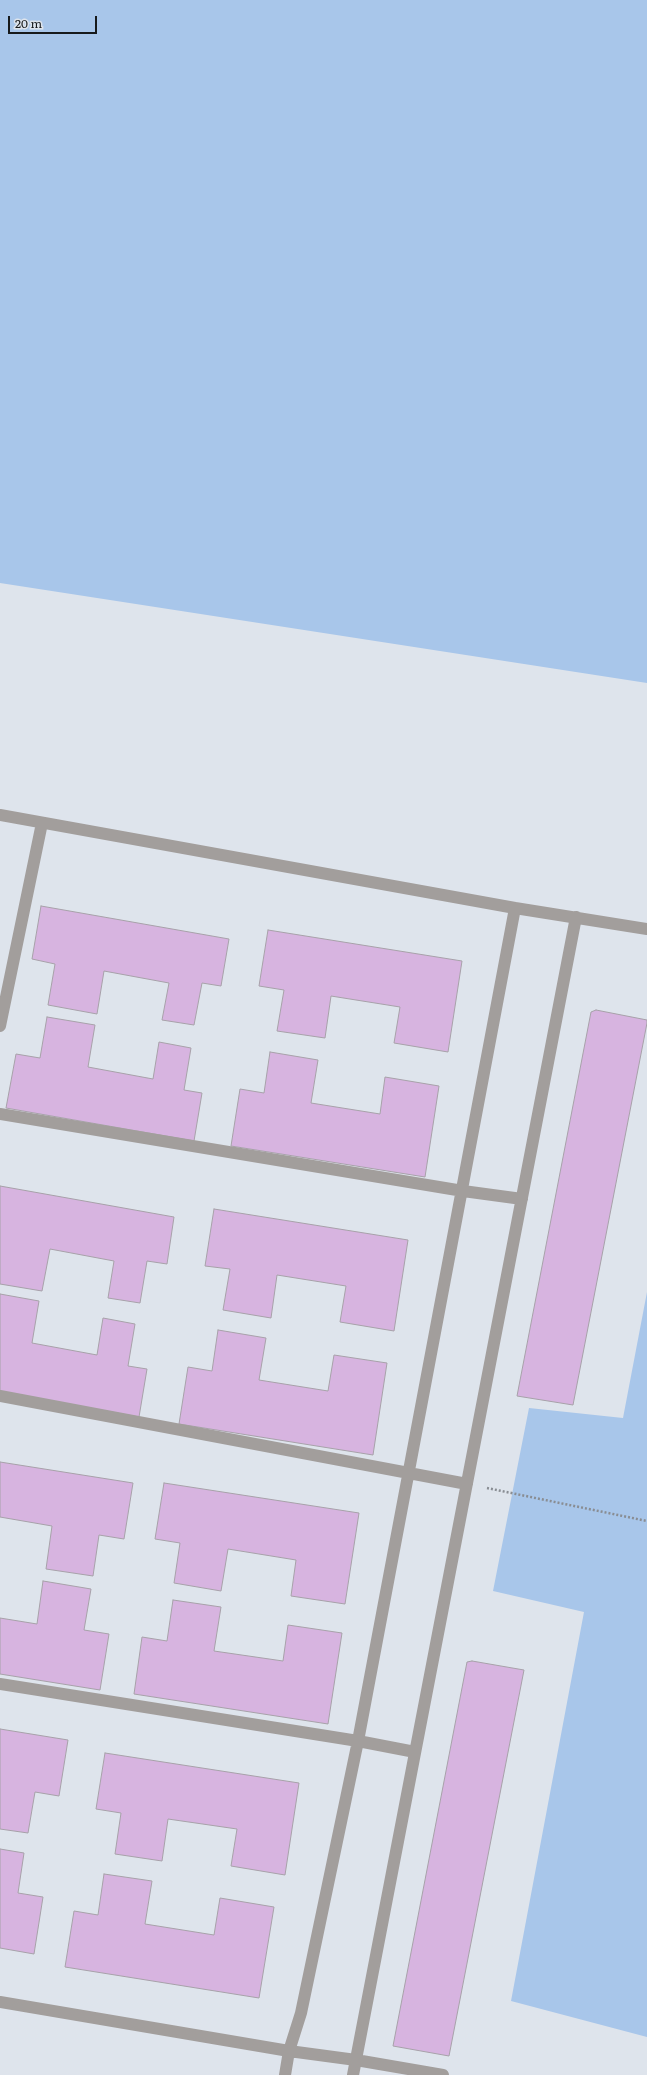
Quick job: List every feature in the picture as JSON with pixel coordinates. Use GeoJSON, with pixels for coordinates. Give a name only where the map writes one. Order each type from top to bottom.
{"type":"FeatureCollection","features":[{"type":"Feature","properties":{"kind":"street"},"geometry":{"type":"LineString","coordinates":[[0,815],[515,908],[647,929]]}},
{"type":"Feature","properties":{"kind":"street"},"geometry":{"type":"LineString","coordinates":[[0,1026],[42,823]]}},
{"type":"Feature","properties":{"kind":"street"},"geometry":{"type":"LineString","coordinates":[[285,2075],[289,2051],[301,2013],[358,1741],[408,1472],[463,1191],[515,908]]}},
{"type":"Feature","properties":{"kind":"street"},"geometry":{"type":"LineString","coordinates":[[353,2075],[576,917]]}},
{"type":"Feature","properties":{"kind":"street"},"geometry":{"type":"LineString","coordinates":[[0,1114],[463,1191],[522,1199]]}},
{"type":"Feature","properties":{"kind":"street"},"geometry":{"type":"LineString","coordinates":[[0,1396],[467,1484]]}},
{"type":"Feature","properties":{"kind":"street"},"geometry":{"type":"LineString","coordinates":[[0,1684],[358,1741],[415,1752]]}},
{"type":"Feature","properties":{"kind":"street"},"geometry":{"type":"LineString","coordinates":[[0,2002],[289,2051],[356,2060],[443,2075]]}},
{"type":"Feature","properties":{"kind":"path"},"geometry":{"type":"LineString","coordinates":[[467,1484],[647,1521]]}},
{"type":"Feature","properties":{"kind":"shaded area"},"geometry":{"type":"Polygon","coordinates":[[[0,0],[647,0],[647,683],[0,583],[0,0]]]}},
{"type":"Feature","properties":{"kind":"shaded area"},"geometry":{"type":"Polygon","coordinates":[[[647,1292],[647,2037],[511,2001],[584,1612],[493,1591],[529,1408],[623,1418],[647,1292]]]}},
{"type":"Feature","properties":{"kind":"building"},"geometry":{"type":"Polygon","coordinates":[[[41,906],[229,939],[221,986],[202,983],[194,1025],[162,1020],[169,983],[104,971],[97,1014],[48,1005],[55,964],[32,959],[41,906]]]}},
{"type":"Feature","properties":{"kind":"building"},"geometry":{"type":"Polygon","coordinates":[[[268,930],[462,961],[448,1052],[394,1043],[400,1007],[331,996],[325,1038],[277,1031],[284,990],[259,986],[268,930]]]}},
{"type":"Feature","properties":{"kind":"building"},"geometry":{"type":"Polygon","coordinates":[[[596,1010],[647,1020],[647,1023],[573,1405],[517,1396],[591,1012],[596,1010]]]}},
{"type":"Feature","properties":{"kind":"building"},"geometry":{"type":"Polygon","coordinates":[[[47,1017],[95,1025],[88,1067],[153,1079],[159,1042],[191,1048],[184,1090],[202,1093],[194,1141],[6,1108],[16,1054],[40,1058],[47,1017]]]}},
{"type":"Feature","properties":{"kind":"building"},"geometry":{"type":"Polygon","coordinates":[[[270,1052],[318,1060],[311,1103],[380,1114],[385,1077],[439,1086],[425,1177],[231,1146],[240,1089],[264,1093],[270,1052]]]}},
{"type":"Feature","properties":{"kind":"building"},"geometry":{"type":"Polygon","coordinates":[[[0,1186],[174,1217],[167,1264],[147,1261],[140,1303],[108,1298],[114,1261],[50,1249],[42,1291],[0,1284],[0,1186]]]}},
{"type":"Feature","properties":{"kind":"building"},"geometry":{"type":"Polygon","coordinates":[[[214,1209],[408,1240],[394,1331],[340,1322],[346,1286],[277,1275],[271,1318],[223,1310],[230,1269],[205,1266],[214,1209]]]}},
{"type":"Feature","properties":{"kind":"building"},"geometry":{"type":"Polygon","coordinates":[[[0,1294],[39,1301],[32,1343],[97,1355],[103,1318],[135,1324],[128,1366],[147,1369],[139,1417],[0,1392],[0,1294]]]}},
{"type":"Feature","properties":{"kind":"building"},"geometry":{"type":"Polygon","coordinates":[[[218,1330],[266,1338],[259,1380],[328,1391],[334,1355],[387,1363],[373,1455],[179,1424],[188,1367],[212,1371],[218,1330]]]}},
{"type":"Feature","properties":{"kind":"building"},"geometry":{"type":"Polygon","coordinates":[[[0,1462],[133,1483],[124,1539],[99,1535],[93,1576],[46,1569],[52,1526],[0,1517],[0,1462]]]}},
{"type":"Feature","properties":{"kind":"building"},"geometry":{"type":"Polygon","coordinates":[[[164,1483],[359,1513],[345,1604],[291,1596],[296,1560],[228,1549],[221,1591],[174,1583],[180,1543],[155,1539],[164,1483]]]}},
{"type":"Feature","properties":{"kind":"building"},"geometry":{"type":"Polygon","coordinates":[[[43,1581],[91,1589],[84,1630],[109,1634],[100,1690],[0,1674],[0,1618],[37,1624],[43,1581]]]}},
{"type":"Feature","properties":{"kind":"building"},"geometry":{"type":"Polygon","coordinates":[[[173,1600],[221,1607],[214,1651],[283,1661],[288,1625],[342,1633],[328,1724],[134,1694],[142,1637],[167,1641],[173,1600]]]}},
{"type":"Feature","properties":{"kind":"building"},"geometry":{"type":"Polygon","coordinates":[[[472,1661],[524,1670],[449,2056],[393,2046],[467,1662],[472,1661]]]}},
{"type":"Feature","properties":{"kind":"building"},"geometry":{"type":"Polygon","coordinates":[[[0,1729],[68,1740],[59,1796],[35,1792],[28,1833],[0,1829],[0,1729]]]}},
{"type":"Feature","properties":{"kind":"building"},"geometry":{"type":"Polygon","coordinates":[[[105,1753],[299,1783],[285,1875],[231,1866],[237,1829],[168,1819],[162,1861],[115,1854],[121,1813],[96,1809],[105,1753]]]}},
{"type":"Feature","properties":{"kind":"building"},"geometry":{"type":"Polygon","coordinates":[[[0,1849],[24,1853],[18,1893],[43,1897],[34,1954],[0,1948],[0,1849]]]}},
{"type":"Feature","properties":{"kind":"building"},"geometry":{"type":"Polygon","coordinates":[[[104,1874],[152,1881],[145,1924],[214,1935],[220,1898],[274,1907],[259,1998],[65,1967],[74,1911],[98,1915],[104,1874]]]}}]}
